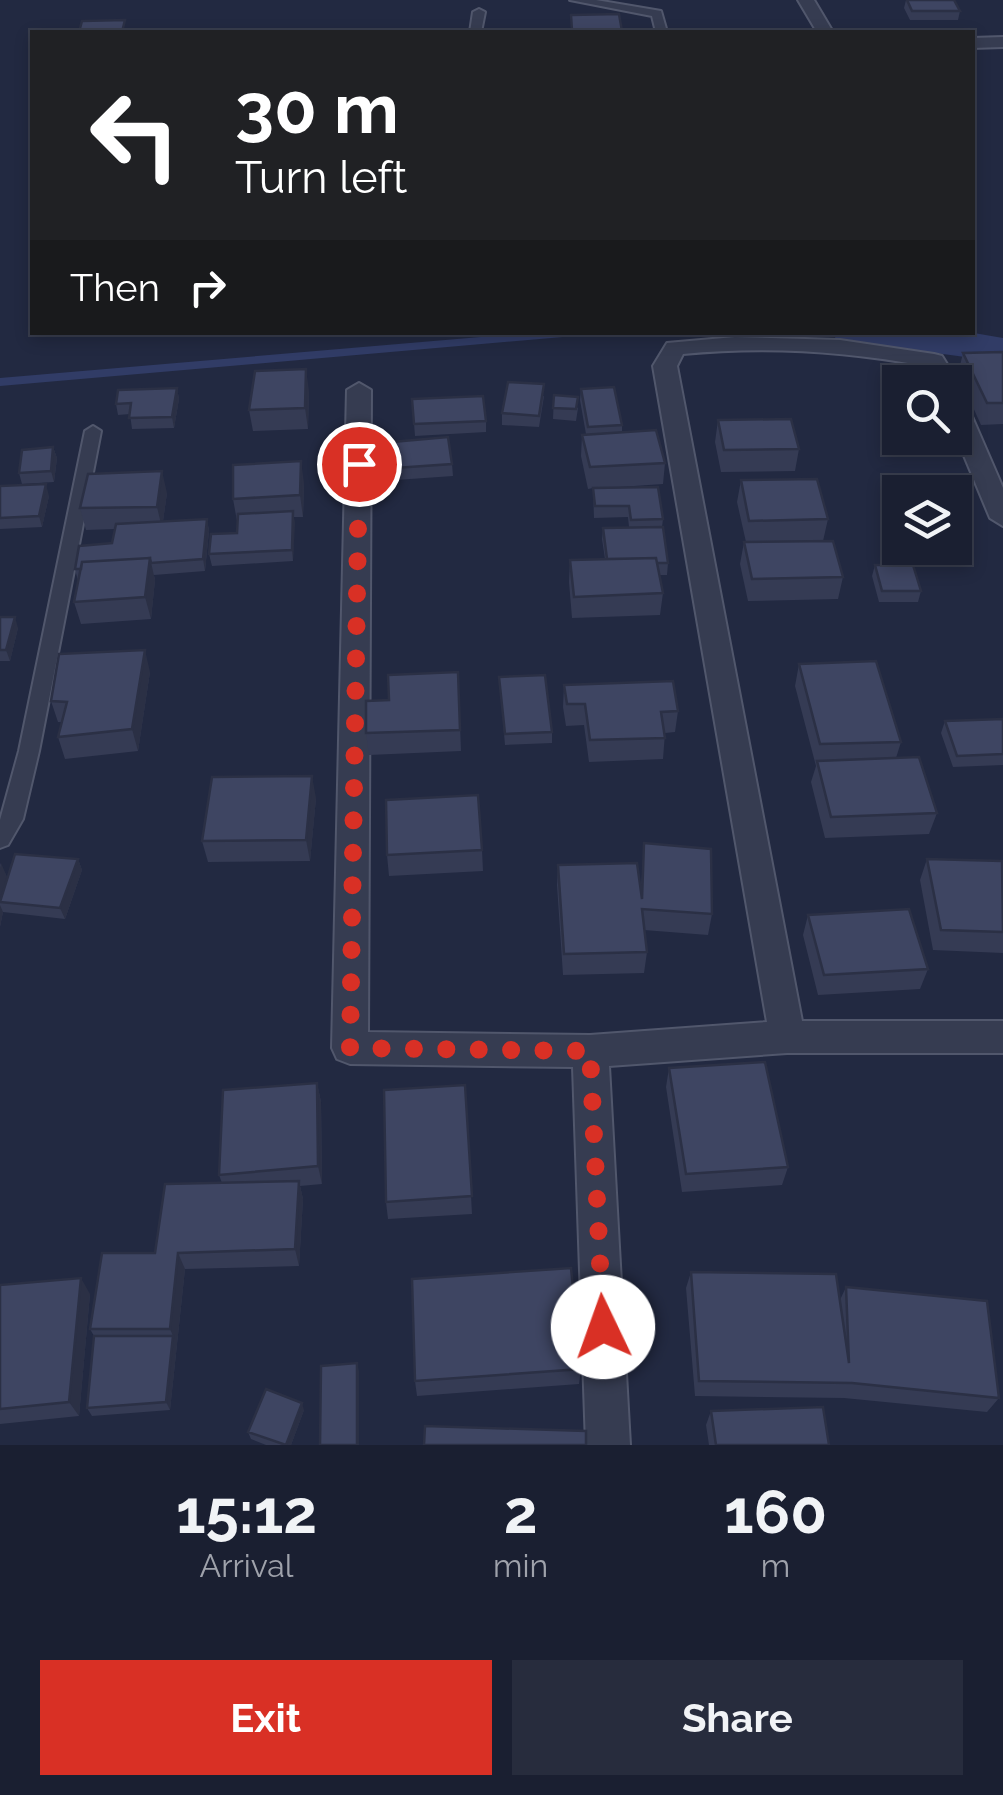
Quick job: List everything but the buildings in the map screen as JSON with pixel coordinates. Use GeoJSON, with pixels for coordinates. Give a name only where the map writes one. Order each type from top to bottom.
{"type":"FeatureCollection","features":[{"type":"Feature","properties":{"kind":"street"},"geometry":{"type":"LineString","coordinates":[[806,0],[824,30]]}},
{"type":"Feature","properties":{"kind":"street"},"geometry":{"type":"LineString","coordinates":[[975,43],[1003,42]]}},
{"type":"Feature","properties":{"kind":"street"},"geometry":{"type":"LineString","coordinates":[[787,1037],[666,366],[675,348],[709,338],[894,352],[934,361],[936,365]]}},
{"type":"Feature","properties":{"kind":"street"},"geometry":{"type":"LineString","coordinates":[[359,390],[350,1048],[590,1051],[787,1037],[1003,1036]]}},
{"type":"Feature","properties":{"kind":"street"},"geometry":{"type":"LineString","coordinates":[[972,444],[1003,518]]}},
{"type":"Feature","properties":{"kind":"street"},"geometry":{"type":"LineString","coordinates":[[590,1051],[608,1445]]}},
{"type":"Feature","properties":{"kind":"lane"},"geometry":{"type":"LineString","coordinates":[[575,0],[658,13],[661,30]]}},
{"type":"Feature","properties":{"kind":"lane"},"geometry":{"type":"LineString","coordinates":[[475,30],[480,12]]}},
{"type":"Feature","properties":{"kind":"lane"},"geometry":{"type":"LineString","coordinates":[[0,838],[12,819],[29,751],[94,431]]}},
{"type":"Feature","properties":{"kind":"waterway"},"geometry":{"type":"LineString","coordinates":[[0,382],[551,335]]}},
{"type":"Feature","properties":{"kind":"waterway"},"geometry":{"type":"LineString","coordinates":[[906,335],[1003,350]]}},
{"type":"Feature","properties":{"kind":"route"},"geometry":{"type":"LineString","coordinates":[[359,464],[350,1048],[590,1051],[603,1327]]}}]}
